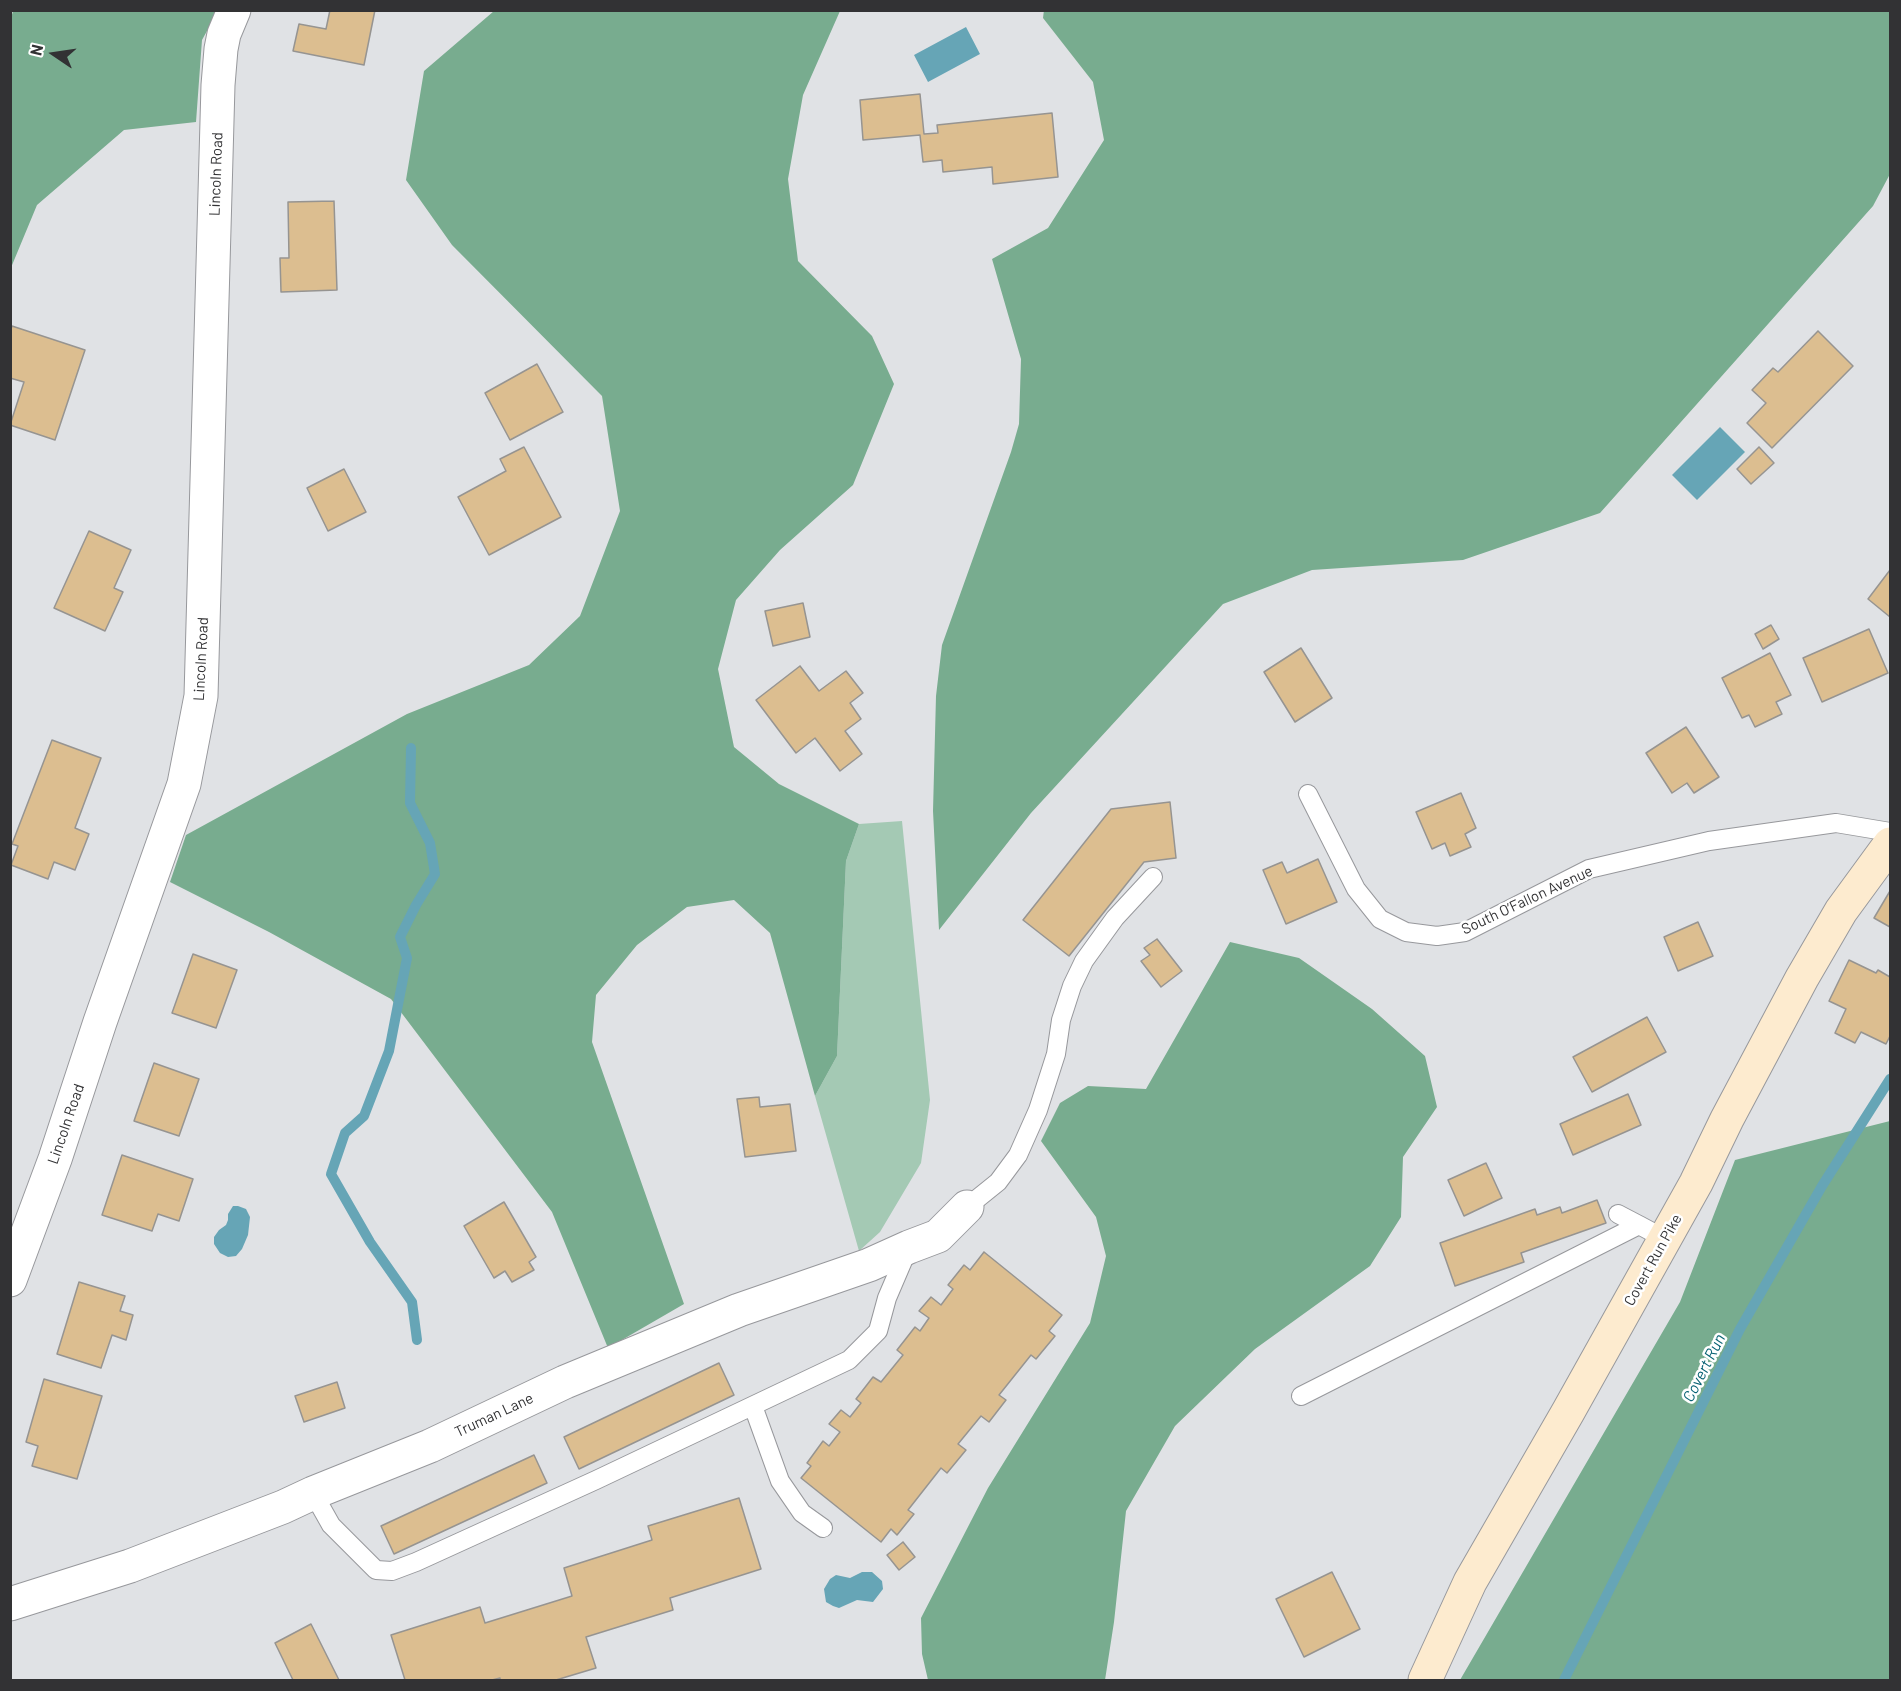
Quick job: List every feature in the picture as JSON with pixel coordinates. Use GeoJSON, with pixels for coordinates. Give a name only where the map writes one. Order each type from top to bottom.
{"type":"FeatureCollection","features":[{"type":"Feature","properties":{"kind":"street","name":"Lincoln Road"},"geometry":{"type":"LineString","coordinates":[[10,1280],[55,1159],[100,1022],[184,784],[201,696],[218,85],[224,34],[234,10]]}},
{"type":"Feature","properties":{"kind":"street","name":"Covert Run Pike"},"geometry":{"type":"LineString","coordinates":[[1425,1680],[1470,1582],[1568,1412],[1652,1232],[1696,1183],[1727,1119],[1815,955],[1841,911],[1890,844]]}},
{"type":"Feature","properties":{"kind":"street","name":"Truman Lane"},"geometry":{"type":"LineString","coordinates":[[10,1604],[130,1566],[283,1507],[314,1492],[430,1446],[565,1382],[739,1310],[869,1265],[938,1236],[967,1207]]}},
{"type":"Feature","properties":{"kind":"lane","name":"South O’Fallon Avenue"},"geometry":{"type":"LineString","coordinates":[[1308,794],[1356,889],[1380,919],[1406,932],[1437,936],[1465,932],[1589,869],[1709,841],[1836,823],[1890,832]]}},
{"type":"Feature","properties":{"kind":"lane"},"geometry":{"type":"LineString","coordinates":[[967,1207],[998,1182],[1018,1155],[1038,1110],[1056,1054],[1061,1020],[1072,986],[1084,962],[1115,918],[1152,877]]}},
{"type":"Feature","properties":{"kind":"lane"},"geometry":{"type":"LineString","coordinates":[[1618,1214],[1652,1232]]}},
{"type":"Feature","properties":{"kind":"lane"},"geometry":{"type":"LineString","coordinates":[[1301,1396],[1652,1232]]}},
{"type":"Feature","properties":{"kind":"lane"},"geometry":{"type":"LineString","coordinates":[[314,1492],[332,1525],[376,1570],[392,1571],[416,1562],[585,1485],[849,1359],[878,1331],[887,1298],[909,1247]]}},
{"type":"Feature","properties":{"kind":"lane"},"geometry":{"type":"LineString","coordinates":[[753,1406],[780,1481],[802,1513],[823,1528]]}},
{"type":"Feature","properties":{"kind":"green space"},"geometry":{"type":"Polygon","coordinates":[[[1044,10],[1890,11],[1890,174],[1873,206],[1600,513],[1463,560],[1312,570],[1223,604],[1031,813],[939,930],[933,811],[936,696],[942,645],[1019,424],[1021,359],[992,259],[1048,228],[1104,140],[1093,82],[1043,18],[1044,10]]]}},
{"type":"Feature","properties":{"kind":"green space"},"geometry":{"type":"Polygon","coordinates":[[[13,11],[218,11],[202,40],[196,122],[124,130],[37,205],[10,270],[10,22],[13,11]]]}},
{"type":"Feature","properties":{"kind":"green space"},"geometry":{"type":"Polygon","coordinates":[[[494,11],[840,11],[803,95],[788,179],[798,261],[872,336],[894,384],[853,485],[780,550],[736,600],[718,669],[734,747],[779,784],[859,824],[846,861],[837,1056],[815,1096],[770,933],[734,900],[687,907],[637,945],[596,995],[592,1042],[684,1304],[608,1348],[552,1212],[391,999],[269,932],[170,882],[186,835],[407,714],[529,665],[580,616],[620,511],[602,396],[452,245],[406,180],[424,71],[494,11]]]}},
{"type":"Feature","properties":{"kind":"green space"},"geometry":{"type":"Polygon","coordinates":[[[902,821],[930,1100],[921,1163],[880,1232],[859,1251],[815,1096],[837,1056],[846,861],[859,824],[902,821]]]}},
{"type":"Feature","properties":{"kind":"green space"},"geometry":{"type":"Polygon","coordinates":[[[1230,942],[1299,958],[1372,1009],[1425,1056],[1437,1107],[1403,1157],[1401,1217],[1370,1266],[1255,1349],[1175,1426],[1126,1511],[1105,1680],[928,1680],[922,1654],[921,1618],[988,1488],[1090,1323],[1106,1256],[1096,1217],[1041,1141],[1060,1103],[1088,1086],[1146,1089],[1230,942]]]}},
{"type":"Feature","properties":{"kind":"green space"},"geometry":{"type":"Polygon","coordinates":[[[1890,1121],[1890,1680],[1460,1680],[1680,1302],[1735,1160],[1890,1121]]]}},
{"type":"Feature","properties":{"kind":"water"},"geometry":{"type":"Polygon","coordinates":[[[966,27],[980,54],[928,82],[914,55],[966,27]]]}},
{"type":"Feature","properties":{"kind":"water"},"geometry":{"type":"Polygon","coordinates":[[[1720,427],[1745,452],[1697,500],[1672,475],[1720,427]]]}},
{"type":"Feature","properties":{"kind":"water"},"geometry":{"type":"Polygon","coordinates":[[[233,1206],[246,1209],[250,1217],[248,1235],[242,1249],[236,1256],[228,1257],[220,1253],[214,1244],[214,1237],[226,1225],[228,1214],[233,1206]]]}},
{"type":"Feature","properties":{"kind":"water"},"geometry":{"type":"Polygon","coordinates":[[[862,1572],[872,1572],[882,1581],[883,1589],[873,1602],[857,1600],[839,1608],[826,1602],[824,1589],[830,1579],[836,1575],[850,1578],[862,1572]]]}},
{"type":"Feature","properties":{"kind":"building"},"geometry":{"type":"Polygon","coordinates":[[[330,10],[375,10],[364,65],[293,51],[299,24],[326,29],[330,10]]]}},
{"type":"Feature","properties":{"kind":"building"},"geometry":{"type":"Polygon","coordinates":[[[920,94],[924,134],[938,133],[937,125],[1052,113],[1058,177],[993,184],[992,167],[943,172],[942,160],[923,162],[920,135],[863,140],[860,100],[920,94]]]}},
{"type":"Feature","properties":{"kind":"building"},"geometry":{"type":"Polygon","coordinates":[[[334,201],[337,290],[281,292],[280,258],[289,258],[288,202],[334,201]]]}},
{"type":"Feature","properties":{"kind":"building"},"geometry":{"type":"Polygon","coordinates":[[[12,326],[85,350],[55,440],[10,425],[24,382],[10,378],[12,326]]]}},
{"type":"Feature","properties":{"kind":"building"},"geometry":{"type":"Polygon","coordinates":[[[1818,331],[1853,366],[1772,448],[1747,423],[1766,403],[1752,390],[1773,368],[1778,372],[1818,331]]]}},
{"type":"Feature","properties":{"kind":"building"},"geometry":{"type":"Polygon","coordinates":[[[537,364],[563,412],[510,440],[485,393],[537,364]]]}},
{"type":"Feature","properties":{"kind":"building"},"geometry":{"type":"Polygon","coordinates":[[[524,447],[561,517],[489,555],[458,497],[506,471],[500,459],[524,447]]]}},
{"type":"Feature","properties":{"kind":"building"},"geometry":{"type":"Polygon","coordinates":[[[1759,447],[1774,463],[1751,484],[1737,469],[1759,447]]]}},
{"type":"Feature","properties":{"kind":"building"},"geometry":{"type":"Polygon","coordinates":[[[344,469],[366,512],[328,531],[307,488],[344,469]]]}},
{"type":"Feature","properties":{"kind":"building"},"geometry":{"type":"Polygon","coordinates":[[[89,531],[131,550],[114,588],[123,592],[105,631],[54,608],[89,531]]]}},
{"type":"Feature","properties":{"kind":"building"},"geometry":{"type":"Polygon","coordinates":[[[1890,570],[1890,617],[1868,599],[1890,570]]]}},
{"type":"Feature","properties":{"kind":"building"},"geometry":{"type":"Polygon","coordinates":[[[803,603],[810,637],[773,646],[765,611],[803,603]]]}},
{"type":"Feature","properties":{"kind":"building"},"geometry":{"type":"Polygon","coordinates":[[[1771,625],[1779,639],[1763,649],[1755,634],[1771,625]]]}},
{"type":"Feature","properties":{"kind":"building"},"geometry":{"type":"Polygon","coordinates":[[[1869,629],[1888,673],[1822,702],[1803,658],[1869,629]]]}},
{"type":"Feature","properties":{"kind":"building"},"geometry":{"type":"Polygon","coordinates":[[[1301,648],[1332,698],[1295,722],[1264,672],[1301,648]]]}},
{"type":"Feature","properties":{"kind":"building"},"geometry":{"type":"Polygon","coordinates":[[[1770,653],[1791,695],[1776,702],[1782,714],[1755,727],[1749,715],[1742,718],[1722,678],[1770,653]]]}},
{"type":"Feature","properties":{"kind":"building"},"geometry":{"type":"Polygon","coordinates":[[[800,666],[819,691],[846,671],[863,693],[850,703],[861,719],[845,731],[862,754],[840,771],[815,738],[796,753],[756,700],[800,666]]]}},
{"type":"Feature","properties":{"kind":"building"},"geometry":{"type":"Polygon","coordinates":[[[1686,727],[1719,777],[1694,793],[1687,783],[1672,793],[1646,753],[1686,727]]]}},
{"type":"Feature","properties":{"kind":"building"},"geometry":{"type":"Polygon","coordinates":[[[52,740],[101,758],[75,828],[89,834],[75,870],[54,862],[48,879],[11,865],[18,846],[12,844],[52,740]]]}},
{"type":"Feature","properties":{"kind":"building"},"geometry":{"type":"Polygon","coordinates":[[[1461,793],[1476,828],[1465,834],[1471,847],[1450,856],[1445,843],[1432,849],[1416,812],[1461,793]]]}},
{"type":"Feature","properties":{"kind":"building"},"geometry":{"type":"Polygon","coordinates":[[[1170,802],[1176,858],[1144,862],[1069,956],[1023,920],[1111,809],[1170,802]]]}},
{"type":"Feature","properties":{"kind":"building"},"geometry":{"type":"Polygon","coordinates":[[[1318,859],[1337,902],[1286,924],[1263,870],[1282,862],[1287,873],[1318,859]]]}},
{"type":"Feature","properties":{"kind":"building"},"geometry":{"type":"Polygon","coordinates":[[[1890,891],[1890,927],[1874,918],[1890,891]]]}},
{"type":"Feature","properties":{"kind":"building"},"geometry":{"type":"Polygon","coordinates":[[[1698,922],[1713,956],[1678,971],[1664,937],[1698,922]]]}},
{"type":"Feature","properties":{"kind":"building"},"geometry":{"type":"Polygon","coordinates":[[[1157,939],[1182,971],[1161,987],[1141,961],[1150,955],[1144,948],[1157,939]]]}},
{"type":"Feature","properties":{"kind":"building"},"geometry":{"type":"Polygon","coordinates":[[[193,954],[237,970],[216,1028],[172,1013],[193,954]]]}},
{"type":"Feature","properties":{"kind":"building"},"geometry":{"type":"Polygon","coordinates":[[[1849,960],[1876,973],[1878,970],[1890,977],[1890,1036],[1886,1044],[1861,1032],[1855,1043],[1835,1033],[1846,1009],[1829,1001],[1849,960]]]}},
{"type":"Feature","properties":{"kind":"building"},"geometry":{"type":"Polygon","coordinates":[[[1647,1017],[1666,1052],[1592,1092],[1573,1057],[1647,1017]]]}},
{"type":"Feature","properties":{"kind":"building"},"geometry":{"type":"Polygon","coordinates":[[[154,1063],[199,1079],[179,1136],[134,1121],[154,1063]]]}},
{"type":"Feature","properties":{"kind":"building"},"geometry":{"type":"Polygon","coordinates":[[[1628,1094],[1641,1125],[1573,1155],[1560,1124],[1628,1094]]]}},
{"type":"Feature","properties":{"kind":"building"},"geometry":{"type":"Polygon","coordinates":[[[759,1097],[760,1107],[790,1104],[796,1151],[745,1157],[737,1099],[759,1097]]]}},
{"type":"Feature","properties":{"kind":"building"},"geometry":{"type":"Polygon","coordinates":[[[122,1155],[193,1179],[179,1221],[158,1214],[152,1231],[102,1215],[122,1155]]]}},
{"type":"Feature","properties":{"kind":"building"},"geometry":{"type":"Polygon","coordinates":[[[1486,1163],[1502,1198],[1464,1216],[1448,1180],[1486,1163]]]}},
{"type":"Feature","properties":{"kind":"building"},"geometry":{"type":"Polygon","coordinates":[[[1597,1200],[1606,1223],[1521,1253],[1524,1262],[1455,1286],[1440,1243],[1535,1209],[1537,1215],[1560,1207],[1562,1213],[1597,1200]]]}},
{"type":"Feature","properties":{"kind":"building"},"geometry":{"type":"Polygon","coordinates":[[[504,1202],[536,1257],[529,1262],[534,1270],[512,1282],[505,1271],[494,1278],[464,1226],[504,1202]]]}},
{"type":"Feature","properties":{"kind":"building"},"geometry":{"type":"Polygon","coordinates":[[[984,1252],[1062,1315],[1049,1331],[1055,1336],[1036,1359],[1031,1355],[999,1395],[1006,1400],[989,1422],[981,1416],[958,1444],[966,1450],[947,1473],[941,1468],[908,1510],[914,1514],[897,1535],[891,1529],[881,1542],[801,1478],[811,1466],[807,1463],[823,1441],[829,1446],[840,1432],[829,1424],[841,1410],[850,1417],[861,1403],[856,1399],[873,1377],[881,1382],[903,1355],[897,1350],[915,1327],[920,1331],[929,1318],[919,1311],[931,1297],[941,1305],[953,1289],[948,1285],[964,1265],[970,1270],[984,1252]]]}},
{"type":"Feature","properties":{"kind":"building"},"geometry":{"type":"Polygon","coordinates":[[[79,1282],[125,1296],[120,1311],[133,1315],[126,1340],[112,1335],[101,1368],[57,1354],[79,1282]]]}},
{"type":"Feature","properties":{"kind":"building"},"geometry":{"type":"Polygon","coordinates":[[[719,1363],[734,1395],[579,1469],[564,1437],[719,1363]]]}},
{"type":"Feature","properties":{"kind":"building"},"geometry":{"type":"Polygon","coordinates":[[[44,1379],[102,1396],[77,1479],[32,1466],[38,1446],[26,1442],[44,1379]]]}},
{"type":"Feature","properties":{"kind":"building"},"geometry":{"type":"Polygon","coordinates":[[[337,1382],[345,1408],[304,1422],[295,1396],[337,1382]]]}},
{"type":"Feature","properties":{"kind":"building"},"geometry":{"type":"Polygon","coordinates":[[[534,1455],[547,1483],[394,1554],[381,1526],[534,1455]]]}},
{"type":"Feature","properties":{"kind":"building"},"geometry":{"type":"Polygon","coordinates":[[[739,1498],[761,1569],[670,1598],[673,1610],[586,1637],[596,1668],[556,1680],[500,1680],[500,1678],[492,1680],[405,1680],[391,1635],[480,1607],[485,1623],[572,1596],[564,1568],[652,1540],[648,1526],[739,1498]]]}},
{"type":"Feature","properties":{"kind":"building"},"geometry":{"type":"Polygon","coordinates":[[[903,1542],[915,1557],[899,1570],[887,1555],[903,1542]]]}},
{"type":"Feature","properties":{"kind":"building"},"geometry":{"type":"Polygon","coordinates":[[[1332,1572],[1360,1629],[1304,1657],[1276,1599],[1332,1572]]]}},
{"type":"Feature","properties":{"kind":"building"},"geometry":{"type":"Polygon","coordinates":[[[311,1624],[339,1680],[293,1680],[275,1643],[311,1624]]]}},
{"type":"Feature","properties":{"kind":"waterway"},"geometry":{"type":"LineString","coordinates":[[411,748],[410,803],[430,843],[435,874],[400,937],[407,958],[389,1051],[364,1116],[345,1133],[331,1174],[370,1242],[412,1302],[417,1340]]}},
{"type":"Feature","properties":{"kind":"waterway","name":"Covert Run"},"geometry":{"type":"LineString","coordinates":[[1564,1680],[1740,1329],[1822,1186],[1890,1079]]}}]}
